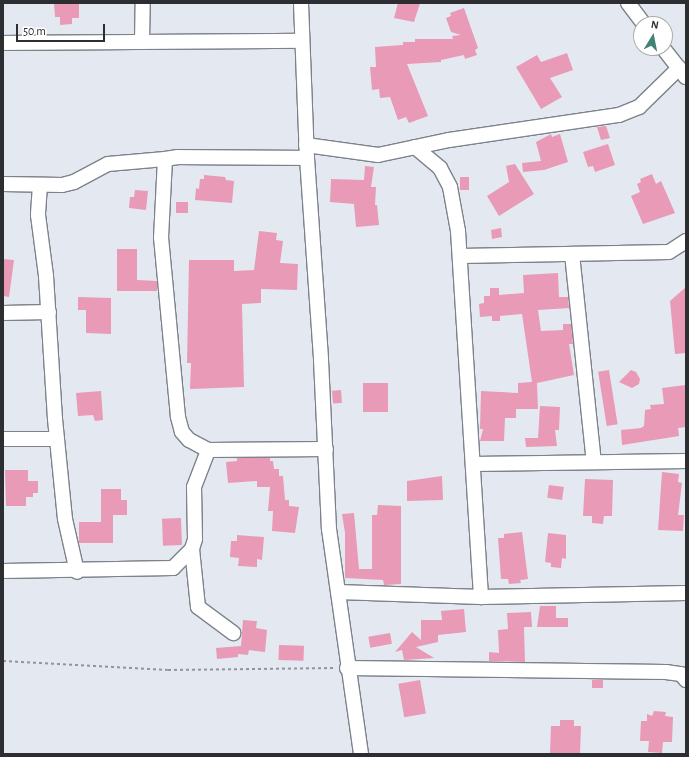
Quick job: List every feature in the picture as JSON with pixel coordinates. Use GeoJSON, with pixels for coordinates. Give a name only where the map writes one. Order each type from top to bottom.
{"type":"FeatureCollection","features":[{"type":"Feature","properties":{"kind":"street"},"geometry":{"type":"LineString","coordinates":[[142,42],[143,3]]}},
{"type":"Feature","properties":{"kind":"street"},"geometry":{"type":"LineString","coordinates":[[301,3],[301,41],[306,152],[326,449],[328,529],[338,592],[347,668],[361,754]]}},
{"type":"Feature","properties":{"kind":"street"},"geometry":{"type":"LineString","coordinates":[[628,3],[638,16]]}},
{"type":"Feature","properties":{"kind":"street"},"geometry":{"type":"LineString","coordinates":[[3,43],[301,41]]}},
{"type":"Feature","properties":{"kind":"street"},"geometry":{"type":"LineString","coordinates":[[3,184],[40,185],[74,182],[108,164],[178,157],[306,152],[378,155],[415,147],[619,115],[639,107],[683,73],[669,56]]}},
{"type":"Feature","properties":{"kind":"street"},"geometry":{"type":"LineString","coordinates":[[415,147],[440,168],[450,187],[460,256],[481,597]]}},
{"type":"Feature","properties":{"kind":"street"},"geometry":{"type":"LineString","coordinates":[[165,159],[161,238],[178,417],[182,432],[189,440],[208,450],[326,449]]}},
{"type":"Feature","properties":{"kind":"street"},"geometry":{"type":"LineString","coordinates":[[40,185],[38,215],[49,312],[65,519],[77,572]]}},
{"type":"Feature","properties":{"kind":"street"},"geometry":{"type":"LineString","coordinates":[[460,256],[669,252],[686,241]]}},
{"type":"Feature","properties":{"kind":"street"},"geometry":{"type":"LineString","coordinates":[[572,254],[594,462]]}},
{"type":"Feature","properties":{"kind":"street"},"geometry":{"type":"LineString","coordinates":[[3,313],[49,312]]}},
{"type":"Feature","properties":{"kind":"street"},"geometry":{"type":"LineString","coordinates":[[3,439],[58,439]]}},
{"type":"Feature","properties":{"kind":"street"},"geometry":{"type":"LineString","coordinates":[[3,571],[77,572],[173,568],[192,549],[196,539],[194,487],[208,450]]}},
{"type":"Feature","properties":{"kind":"street"},"geometry":{"type":"LineString","coordinates":[[473,464],[686,461]]}},
{"type":"Feature","properties":{"kind":"street"},"geometry":{"type":"LineString","coordinates":[[192,549],[198,607],[233,633]]}},
{"type":"Feature","properties":{"kind":"street"},"geometry":{"type":"LineString","coordinates":[[338,592],[481,597],[686,593]]}},
{"type":"Feature","properties":{"kind":"street"},"geometry":{"type":"LineString","coordinates":[[347,668],[666,672],[681,674],[686,680]]}},
{"type":"Feature","properties":{"kind":"path"},"geometry":{"type":"LineString","coordinates":[[3,661],[168,670],[347,668]]}},
{"type":"Feature","properties":{"kind":"building"},"geometry":{"type":"Polygon","coordinates":[[[54,3],[79,3],[79,18],[72,18],[72,24],[60,25],[60,17],[55,17],[54,3]]]}},
{"type":"Feature","properties":{"kind":"building"},"geometry":{"type":"Polygon","coordinates":[[[398,3],[420,3],[414,22],[394,18],[398,3]]]}},
{"type":"Feature","properties":{"kind":"building"},"geometry":{"type":"Polygon","coordinates":[[[464,8],[478,48],[475,50],[477,55],[465,59],[464,55],[441,60],[441,62],[407,64],[428,116],[409,123],[406,117],[398,120],[390,97],[380,98],[379,89],[372,90],[370,67],[376,67],[375,47],[403,45],[403,42],[415,42],[415,39],[453,39],[452,36],[461,35],[451,32],[446,18],[451,16],[450,13],[464,8]]]}},
{"type":"Feature","properties":{"kind":"building"},"geometry":{"type":"Polygon","coordinates":[[[567,53],[573,70],[550,78],[562,97],[541,109],[516,67],[537,55],[541,62],[567,53]]]}},
{"type":"Feature","properties":{"kind":"building"},"geometry":{"type":"Polygon","coordinates":[[[606,126],[610,138],[601,140],[597,127],[606,126]]]}},
{"type":"Feature","properties":{"kind":"building"},"geometry":{"type":"Polygon","coordinates":[[[551,134],[552,137],[560,134],[568,162],[544,170],[523,172],[522,163],[541,161],[536,142],[551,134]]]}},
{"type":"Feature","properties":{"kind":"building"},"geometry":{"type":"Polygon","coordinates":[[[608,144],[615,165],[595,172],[593,166],[588,167],[583,152],[608,144]]]}},
{"type":"Feature","properties":{"kind":"building"},"geometry":{"type":"Polygon","coordinates":[[[515,164],[534,194],[499,216],[487,196],[509,182],[506,166],[515,164]]]}},
{"type":"Feature","properties":{"kind":"building"},"geometry":{"type":"Polygon","coordinates":[[[365,166],[374,167],[371,187],[376,187],[375,205],[377,205],[379,225],[356,227],[354,204],[330,202],[331,179],[364,180],[365,166]]]}},
{"type":"Feature","properties":{"kind":"building"},"geometry":{"type":"Polygon","coordinates":[[[652,174],[656,184],[661,181],[675,213],[643,224],[631,196],[640,192],[637,184],[641,182],[640,179],[652,174]]]}},
{"type":"Feature","properties":{"kind":"building"},"geometry":{"type":"Polygon","coordinates":[[[204,175],[225,177],[226,180],[234,181],[232,203],[195,200],[196,188],[199,189],[200,179],[204,179],[204,175]]]}},
{"type":"Feature","properties":{"kind":"building"},"geometry":{"type":"Polygon","coordinates":[[[460,177],[469,177],[469,190],[460,190],[460,177]]]}},
{"type":"Feature","properties":{"kind":"building"},"geometry":{"type":"Polygon","coordinates":[[[135,190],[148,191],[146,210],[129,208],[130,197],[134,197],[135,190]]]}},
{"type":"Feature","properties":{"kind":"building"},"geometry":{"type":"Polygon","coordinates":[[[176,202],[188,202],[188,213],[176,213],[176,202]]]}},
{"type":"Feature","properties":{"kind":"building"},"geometry":{"type":"Polygon","coordinates":[[[501,228],[502,237],[492,239],[491,230],[501,228]]]}},
{"type":"Feature","properties":{"kind":"building"},"geometry":{"type":"Polygon","coordinates":[[[259,231],[277,233],[276,240],[283,241],[280,263],[298,264],[297,290],[261,289],[261,303],[242,304],[244,387],[190,389],[191,363],[187,363],[189,260],[234,260],[234,271],[254,270],[259,231]]]}},
{"type":"Feature","properties":{"kind":"building"},"geometry":{"type":"Polygon","coordinates":[[[117,249],[137,249],[137,280],[157,281],[157,291],[117,291],[117,249]]]}},
{"type":"Feature","properties":{"kind":"building"},"geometry":{"type":"Polygon","coordinates":[[[3,259],[14,260],[9,297],[3,296],[3,259]]]}},
{"type":"Feature","properties":{"kind":"building"},"geometry":{"type":"Polygon","coordinates":[[[558,273],[559,297],[568,297],[569,308],[538,310],[541,331],[563,330],[563,324],[571,324],[573,344],[569,344],[574,375],[537,383],[538,409],[516,409],[516,418],[505,418],[504,441],[480,441],[483,429],[480,429],[481,391],[518,393],[518,383],[532,382],[522,314],[500,316],[500,321],[492,321],[492,316],[480,317],[479,304],[484,303],[484,296],[490,296],[490,288],[499,288],[499,295],[524,293],[523,275],[558,273]]]}},
{"type":"Feature","properties":{"kind":"building"},"geometry":{"type":"Polygon","coordinates":[[[686,287],[686,353],[675,354],[670,301],[686,287]]]}},
{"type":"Feature","properties":{"kind":"building"},"geometry":{"type":"Polygon","coordinates":[[[78,297],[111,298],[111,334],[86,333],[86,310],[78,310],[78,297]]]}},
{"type":"Feature","properties":{"kind":"building"},"geometry":{"type":"Polygon","coordinates":[[[609,370],[618,424],[607,426],[598,372],[609,370]]]}},
{"type":"Feature","properties":{"kind":"building"},"geometry":{"type":"Polygon","coordinates":[[[631,370],[636,372],[640,379],[639,384],[632,388],[619,382],[631,370]]]}},
{"type":"Feature","properties":{"kind":"building"},"geometry":{"type":"Polygon","coordinates":[[[363,383],[388,383],[388,412],[363,412],[363,383]]]}},
{"type":"Feature","properties":{"kind":"building"},"geometry":{"type":"Polygon","coordinates":[[[686,385],[686,427],[678,428],[679,436],[622,445],[621,430],[641,428],[644,426],[645,410],[651,409],[650,405],[664,404],[662,388],[686,385]]]}},
{"type":"Feature","properties":{"kind":"building"},"geometry":{"type":"Polygon","coordinates":[[[341,390],[342,403],[333,404],[332,391],[341,390]]]}},
{"type":"Feature","properties":{"kind":"building"},"geometry":{"type":"Polygon","coordinates":[[[101,391],[103,420],[95,421],[93,415],[78,416],[76,393],[101,391]]]}},
{"type":"Feature","properties":{"kind":"building"},"geometry":{"type":"Polygon","coordinates":[[[540,406],[560,407],[559,430],[555,430],[557,446],[526,447],[525,438],[538,438],[540,406]]]}},
{"type":"Feature","properties":{"kind":"building"},"geometry":{"type":"Polygon","coordinates":[[[237,458],[270,458],[270,461],[273,461],[274,469],[279,469],[279,476],[283,476],[285,500],[289,500],[289,506],[299,507],[295,533],[272,531],[273,511],[268,511],[270,487],[257,487],[257,481],[228,483],[226,462],[237,461],[237,458]]]}},
{"type":"Feature","properties":{"kind":"building"},"geometry":{"type":"Polygon","coordinates":[[[5,470],[28,470],[28,481],[38,481],[38,493],[33,493],[33,497],[26,497],[26,506],[6,506],[5,470]]]}},
{"type":"Feature","properties":{"kind":"building"},"geometry":{"type":"Polygon","coordinates":[[[662,472],[679,474],[678,482],[682,483],[678,515],[684,515],[683,531],[658,530],[662,472]]]}},
{"type":"Feature","properties":{"kind":"building"},"geometry":{"type":"Polygon","coordinates":[[[442,476],[443,500],[407,501],[407,481],[442,476]]]}},
{"type":"Feature","properties":{"kind":"building"},"geometry":{"type":"Polygon","coordinates":[[[585,479],[613,480],[612,516],[604,516],[603,524],[592,523],[592,516],[583,516],[585,479]]]}},
{"type":"Feature","properties":{"kind":"building"},"geometry":{"type":"Polygon","coordinates":[[[549,485],[564,487],[562,500],[547,498],[549,485]]]}},
{"type":"Feature","properties":{"kind":"building"},"geometry":{"type":"Polygon","coordinates":[[[101,489],[121,489],[121,500],[127,500],[127,515],[113,515],[113,543],[79,543],[79,522],[101,522],[101,489]]]}},
{"type":"Feature","properties":{"kind":"building"},"geometry":{"type":"Polygon","coordinates":[[[378,505],[401,506],[401,584],[384,585],[383,580],[345,578],[345,533],[342,514],[354,513],[359,569],[372,569],[372,515],[377,515],[378,505]]]}},
{"type":"Feature","properties":{"kind":"building"},"geometry":{"type":"Polygon","coordinates":[[[181,518],[182,545],[163,546],[162,519],[181,518]]]}},
{"type":"Feature","properties":{"kind":"building"},"geometry":{"type":"Polygon","coordinates":[[[522,532],[528,579],[520,580],[521,583],[509,584],[508,579],[501,579],[498,538],[504,538],[504,534],[522,532]]]}},
{"type":"Feature","properties":{"kind":"building"},"geometry":{"type":"Polygon","coordinates":[[[548,533],[566,535],[566,559],[562,558],[561,568],[551,567],[551,563],[545,562],[548,533]]]}},
{"type":"Feature","properties":{"kind":"building"},"geometry":{"type":"Polygon","coordinates":[[[237,535],[264,537],[262,560],[257,559],[257,567],[238,566],[239,558],[230,557],[231,541],[237,541],[237,535]]]}},
{"type":"Feature","properties":{"kind":"building"},"geometry":{"type":"Polygon","coordinates":[[[540,606],[556,606],[556,618],[568,618],[568,627],[537,627],[540,606]]]}},
{"type":"Feature","properties":{"kind":"building"},"geometry":{"type":"Polygon","coordinates":[[[464,609],[466,632],[438,635],[438,642],[416,647],[434,658],[404,660],[402,650],[395,652],[412,632],[421,640],[421,620],[442,620],[441,611],[464,609]]]}},
{"type":"Feature","properties":{"kind":"building"},"geometry":{"type":"Polygon","coordinates":[[[531,612],[532,627],[524,627],[525,662],[489,661],[489,652],[499,653],[498,630],[508,629],[507,613],[531,612]]]}},
{"type":"Feature","properties":{"kind":"building"},"geometry":{"type":"Polygon","coordinates":[[[243,620],[257,621],[256,628],[267,630],[265,652],[249,650],[248,655],[238,654],[238,657],[217,659],[216,648],[241,646],[243,620]]]}},
{"type":"Feature","properties":{"kind":"building"},"geometry":{"type":"Polygon","coordinates":[[[390,633],[392,644],[370,648],[368,637],[390,633]]]}},
{"type":"Feature","properties":{"kind":"building"},"geometry":{"type":"Polygon","coordinates":[[[279,645],[304,646],[303,661],[278,660],[279,645]]]}},
{"type":"Feature","properties":{"kind":"building"},"geometry":{"type":"Polygon","coordinates":[[[420,680],[426,713],[404,717],[398,684],[420,680]]]}},
{"type":"Feature","properties":{"kind":"building"},"geometry":{"type":"Polygon","coordinates":[[[592,680],[603,680],[603,688],[592,688],[592,680]]]}},
{"type":"Feature","properties":{"kind":"building"},"geometry":{"type":"Polygon","coordinates":[[[654,711],[666,712],[665,716],[673,717],[672,742],[663,742],[662,753],[648,752],[649,741],[640,741],[641,721],[647,721],[647,714],[652,716],[654,711]]]}},
{"type":"Feature","properties":{"kind":"building"},"geometry":{"type":"Polygon","coordinates":[[[560,720],[574,720],[574,726],[581,726],[580,754],[550,753],[551,726],[560,726],[560,720]]]}}]}
